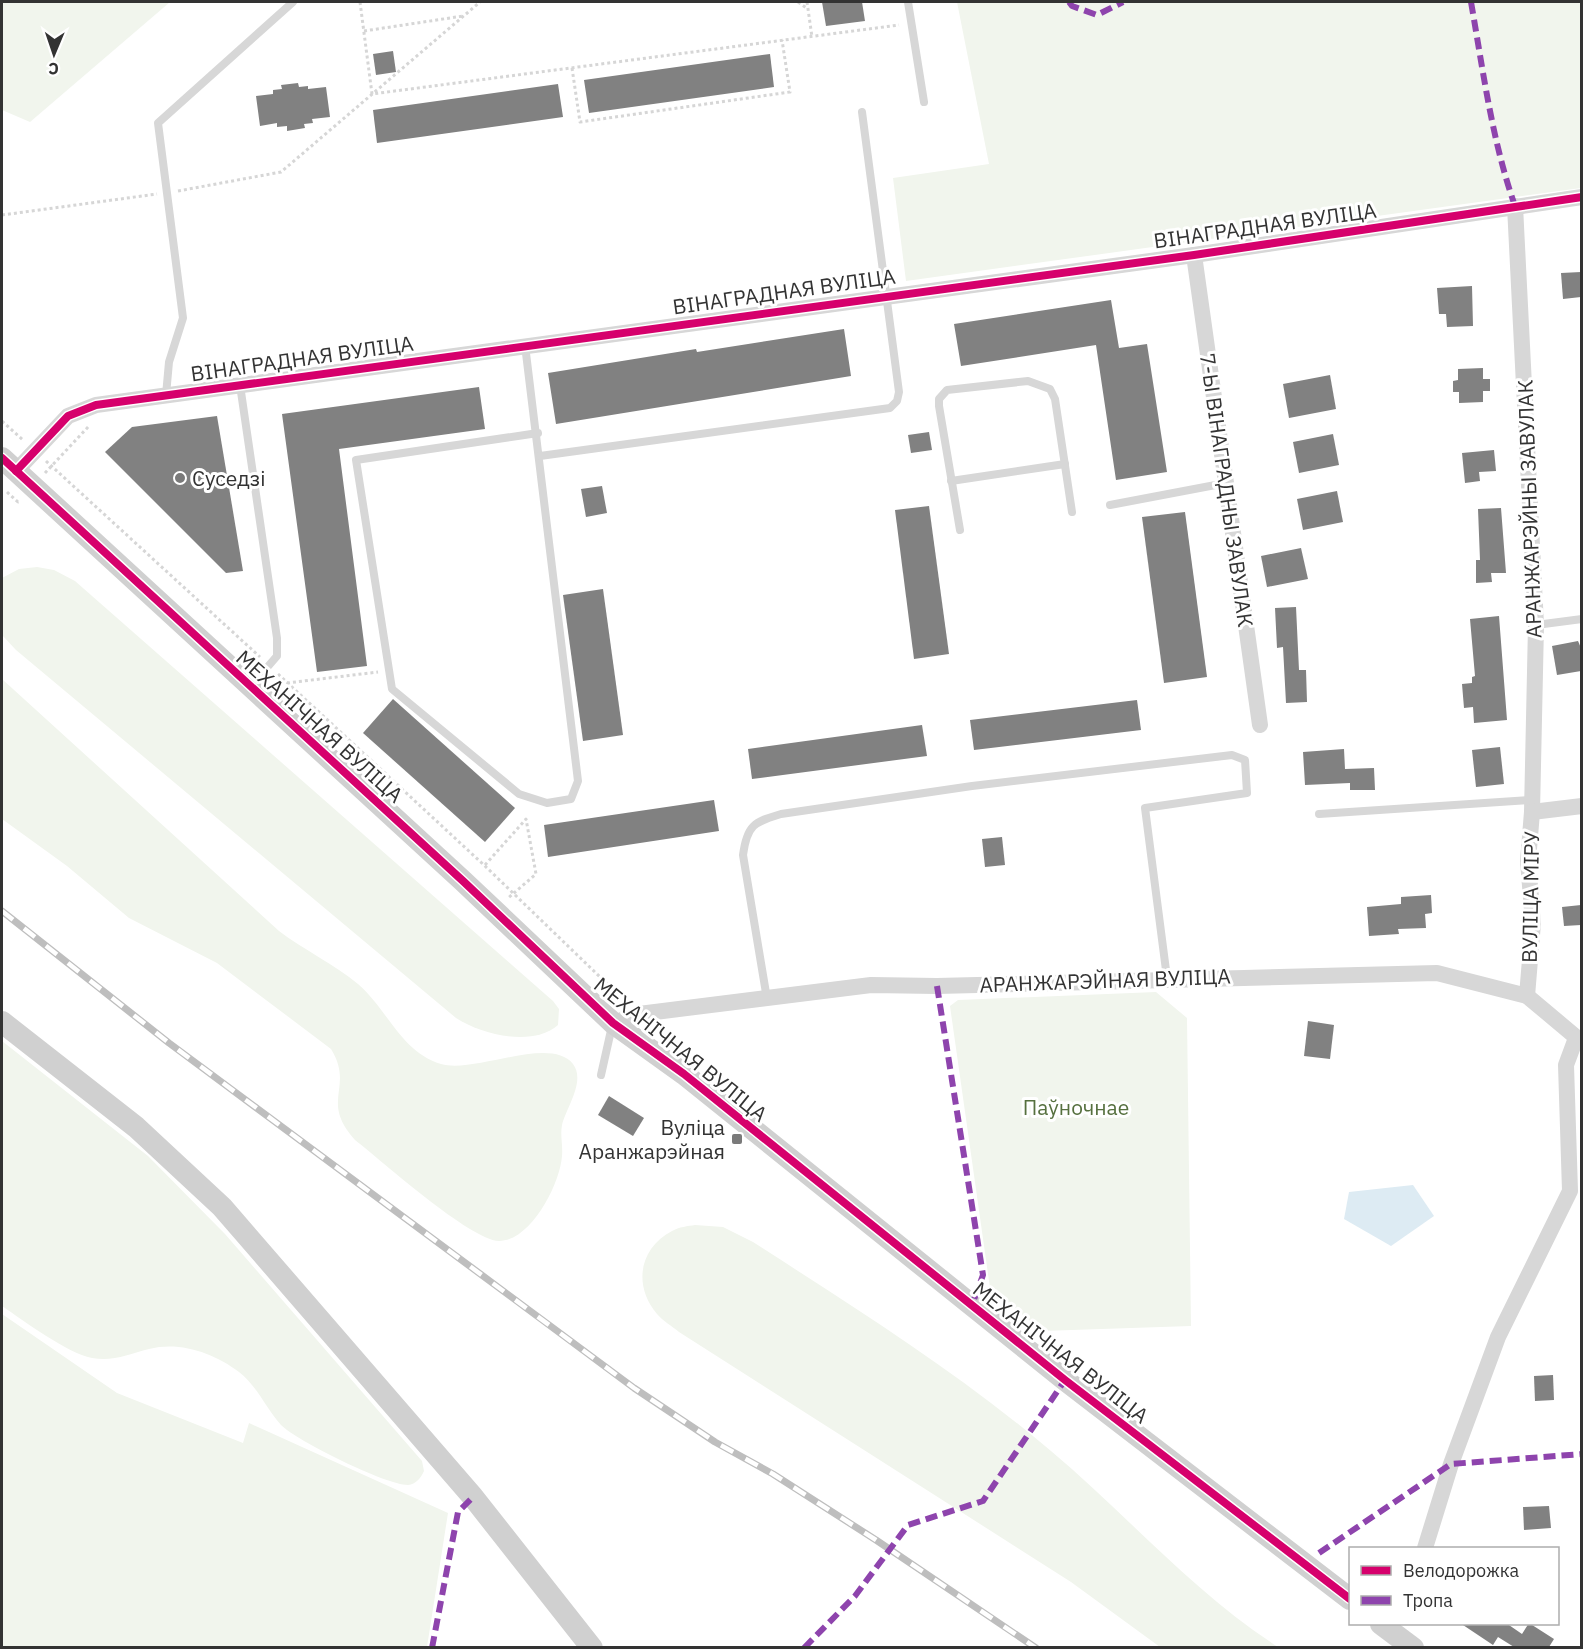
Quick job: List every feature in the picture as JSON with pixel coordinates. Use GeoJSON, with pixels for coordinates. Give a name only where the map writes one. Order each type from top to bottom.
{"type":"FeatureCollection","features":[{"type":"Feature","properties":{"kind":"street","name":"ВІНАГРАДНАЯ ВУЛІЦА"},"geometry":{"type":"LineString","coordinates":[[9,464],[34,450],[68,416],[78,410],[166,395],[1194,255],[1581,197]]}},
{"type":"Feature","properties":{"kind":"street","name":"АРАНЖАРЭЙНЫ ЗАВУЛАК"},"geometry":{"type":"LineString","coordinates":[[1515,206],[1536,625],[1532,806]]}},
{"type":"Feature","properties":{"kind":"street","name":"7-Ы ВІНАГРАДНЫ ЗАВУЛАК"},"geometry":{"type":"LineString","coordinates":[[1194,255],[1260,725]]}},
{"type":"Feature","properties":{"kind":"street","name":"МЕХАНІЧНАЯ ВУЛІЦА"},"geometry":{"type":"LineString","coordinates":[[9,464],[455,873],[613,1023],[684,1074],[1065,1380],[1349,1598]]}},
{"type":"Feature","properties":{"kind":"street","name":"ВУЛІЦА МІРУ"},"geometry":{"type":"LineString","coordinates":[[1527,996],[1533,923],[1528,861],[1532,806],[1581,806]]}},
{"type":"Feature","properties":{"kind":"street","name":"АРАНЖАРЭЙНАЯ ВУЛІЦА"},"geometry":{"type":"LineString","coordinates":[[613,1023],[639,1014],[871,985],[937,986],[1167,978],[1437,973],[1527,996],[1579,1040]]}},
{"type":"Feature","properties":{"kind":"street"},"geometry":{"type":"LineString","coordinates":[[2,1022],[136,1127],[222,1207],[473,1497],[592,1647]]}},
{"type":"Feature","properties":{"kind":"street"},"geometry":{"type":"LineString","coordinates":[[1425,1547],[1451,1464],[1498,1337],[1570,1191],[1566,1065],[1579,1040]]}},
{"type":"Feature","properties":{"kind":"street"},"geometry":{"type":"LineString","coordinates":[[1385,1625],[1413,1647]]}},
{"type":"Feature","properties":{"kind":"lane"},"geometry":{"type":"LineString","coordinates":[[166,395],[169,362],[183,318],[158,123],[293,2]]}},
{"type":"Feature","properties":{"kind":"lane"},"geometry":{"type":"LineString","coordinates":[[908,2],[924,102]]}},
{"type":"Feature","properties":{"kind":"lane"},"geometry":{"type":"LineString","coordinates":[[540,456],[890,408],[897,401],[899,392],[862,111]]}},
{"type":"Feature","properties":{"kind":"lane"},"geometry":{"type":"LineString","coordinates":[[525,345],[537,432],[540,456],[578,781],[571,799],[547,803],[519,794],[392,689],[356,460],[537,432]]}},
{"type":"Feature","properties":{"kind":"lane"},"geometry":{"type":"LineString","coordinates":[[960,530],[939,406],[939,399],[947,390],[1028,381],[1050,389],[1055,399],[1072,512]]}},
{"type":"Feature","properties":{"kind":"lane"},"geometry":{"type":"LineString","coordinates":[[240,385],[277,638],[277,656],[250,687]]}},
{"type":"Feature","properties":{"kind":"lane"},"geometry":{"type":"LineString","coordinates":[[951,481],[1065,464]]}},
{"type":"Feature","properties":{"kind":"lane"},"geometry":{"type":"LineString","coordinates":[[1110,505],[1226,483]]}},
{"type":"Feature","properties":{"kind":"lane"},"geometry":{"type":"LineString","coordinates":[[1536,625],[1581,619]]}},
{"type":"Feature","properties":{"kind":"lane"},"geometry":{"type":"LineString","coordinates":[[767,999],[743,855],[745,837],[758,821],[781,814],[972,786],[1232,755],[1240,756],[1245,760],[1247,793],[1145,808],[1167,978]]}},
{"type":"Feature","properties":{"kind":"lane"},"geometry":{"type":"LineString","coordinates":[[1319,814],[1532,806]]}},
{"type":"Feature","properties":{"kind":"lane"},"geometry":{"type":"LineString","coordinates":[[601,1075],[613,1023]]}},
{"type":"Feature","properties":{"kind":"path"},"geometry":{"type":"LineString","coordinates":[[360,2],[372,94]]}},
{"type":"Feature","properties":{"kind":"path"},"geometry":{"type":"LineString","coordinates":[[174,191],[281,172],[480,2]]}},
{"type":"Feature","properties":{"kind":"path"},"geometry":{"type":"LineString","coordinates":[[798,2],[808,9]]}},
{"type":"Feature","properties":{"kind":"path"},"geometry":{"type":"LineString","coordinates":[[807,2],[812,37]]}},
{"type":"Feature","properties":{"kind":"path"},"geometry":{"type":"LineString","coordinates":[[364,31],[463,16]]}},
{"type":"Feature","properties":{"kind":"path"},"geometry":{"type":"LineString","coordinates":[[372,94],[912,24]]}},
{"type":"Feature","properties":{"kind":"path"},"geometry":{"type":"LineString","coordinates":[[572,68],[580,122],[790,92],[782,40]]}},
{"type":"Feature","properties":{"kind":"path"},"geometry":{"type":"LineString","coordinates":[[2,215],[159,194]]}},
{"type":"Feature","properties":{"kind":"path"},"geometry":{"type":"LineString","coordinates":[[2,421],[485,866],[639,1014]]}},
{"type":"Feature","properties":{"kind":"path"},"geometry":{"type":"LineString","coordinates":[[51,466],[90,424]]}},
{"type":"Feature","properties":{"kind":"path"},"geometry":{"type":"LineString","coordinates":[[287,682],[388,671]]}},
{"type":"Feature","properties":{"kind":"path"},"geometry":{"type":"LineString","coordinates":[[485,866],[526,819],[536,874],[507,899]]}},
{"type":"Feature","properties":{"kind":"path"},"geometry":{"type":"LineString","coordinates":[[536,928],[543,922]]}},
{"type":"Feature","properties":{"kind":"green space"},"geometry":{"type":"Polygon","coordinates":[[[2,2],[170,2],[30,122],[2,110],[2,2]]]}},
{"type":"Feature","properties":{"kind":"green space"},"geometry":{"type":"Polygon","coordinates":[[[957,2],[1581,2],[1581,188],[906,281],[893,178],[989,164],[957,2]]]}},
{"type":"Feature","properties":{"kind":"green space"},"geometry":{"type":"Polygon","coordinates":[[[37,567],[54,570],[75,581],[553,1001],[559,1009],[558,1025],[548,1032],[535,1036],[507,1036],[479,1029],[456,1018],[16,650],[2,635],[2,578],[19,569],[37,567]]]}},
{"type":"Feature","properties":{"kind":"green space"},"geometry":{"type":"Polygon","coordinates":[[[2,679],[279,931],[358,984],[415,1050],[441,1064],[455,1066],[547,1053],[562,1056],[573,1064],[577,1078],[576,1086],[562,1125],[560,1168],[542,1209],[522,1232],[499,1241],[486,1237],[468,1228],[426,1198],[355,1140],[345,1126],[339,1114],[338,1104],[340,1074],[331,1049],[217,963],[129,918],[67,866],[2,819],[2,679]]]}},
{"type":"Feature","properties":{"kind":"green space","name":"Паўночнае"},"geometry":{"type":"Polygon","coordinates":[[[1156,992],[1187,1018],[1191,1326],[1042,1331],[990,1288],[950,1006],[958,1000],[1156,992]]]}},
{"type":"Feature","properties":{"kind":"green space"},"geometry":{"type":"Polygon","coordinates":[[[2,1041],[148,1156],[225,1234],[422,1461],[424,1471],[418,1480],[408,1485],[381,1478],[304,1441],[281,1425],[256,1390],[239,1372],[208,1354],[185,1348],[161,1347],[114,1358],[92,1358],[70,1350],[2,1306],[2,1041]]]}},
{"type":"Feature","properties":{"kind":"green space"},"geometry":{"type":"Polygon","coordinates":[[[695,1225],[723,1227],[753,1242],[868,1316],[980,1394],[1051,1451],[1218,1603],[1278,1647],[1160,1647],[1071,1582],[679,1332],[659,1317],[649,1303],[642,1280],[643,1268],[652,1247],[661,1238],[672,1231],[695,1225]]]}},
{"type":"Feature","properties":{"kind":"green space"},"geometry":{"type":"Polygon","coordinates":[[[2,1314],[117,1393],[243,1443],[249,1423],[448,1513],[427,1647],[2,1647],[2,1314]]]}},
{"type":"Feature","properties":{"kind":"shaded area"},"geometry":{"type":"Polygon","coordinates":[[[1413,1185],[1434,1216],[1391,1246],[1344,1219],[1349,1192],[1413,1185]]]}},
{"type":"Feature","properties":{"kind":"building"},"geometry":{"type":"Polygon","coordinates":[[[822,2],[862,2],[865,21],[826,26],[822,2]]]}},
{"type":"Feature","properties":{"kind":"building"},"geometry":{"type":"Polygon","coordinates":[[[393,51],[396,72],[376,75],[373,54],[393,51]]]}},
{"type":"Feature","properties":{"kind":"building"},"geometry":{"type":"Polygon","coordinates":[[[770,54],[774,87],[589,113],[584,80],[770,54]]]}},
{"type":"Feature","properties":{"kind":"building"},"geometry":{"type":"Polygon","coordinates":[[[298,83],[299,87],[308,86],[308,89],[326,87],[330,117],[312,119],[313,123],[304,124],[305,128],[287,131],[287,126],[277,127],[277,123],[260,126],[256,96],[273,94],[273,90],[282,89],[281,85],[298,83]]]}},
{"type":"Feature","properties":{"kind":"building"},"geometry":{"type":"Polygon","coordinates":[[[558,84],[563,117],[377,143],[373,110],[558,84]]]}},
{"type":"Feature","properties":{"kind":"building"},"geometry":{"type":"Polygon","coordinates":[[[1581,272],[1581,297],[1563,299],[1561,273],[1581,272]]]}},
{"type":"Feature","properties":{"kind":"building"},"geometry":{"type":"Polygon","coordinates":[[[1472,286],[1473,326],[1447,327],[1446,314],[1439,314],[1437,288],[1472,286]]]}},
{"type":"Feature","properties":{"kind":"building"},"geometry":{"type":"Polygon","coordinates":[[[1111,300],[1119,348],[1147,344],[1167,472],[1116,480],[1096,345],[961,366],[954,324],[1111,300]]]}},
{"type":"Feature","properties":{"kind":"building"},"geometry":{"type":"Polygon","coordinates":[[[844,329],[851,376],[556,424],[548,373],[696,349],[697,352],[844,329]]]}},
{"type":"Feature","properties":{"kind":"building"},"geometry":{"type":"Polygon","coordinates":[[[1483,368],[1483,379],[1490,379],[1490,391],[1483,391],[1483,402],[1459,403],[1459,392],[1453,392],[1453,381],[1458,380],[1458,369],[1483,368]]]}},
{"type":"Feature","properties":{"kind":"building"},"geometry":{"type":"Polygon","coordinates":[[[1330,375],[1336,409],[1289,418],[1283,384],[1330,375]]]}},
{"type":"Feature","properties":{"kind":"building"},"geometry":{"type":"Polygon","coordinates":[[[479,387],[485,429],[339,449],[367,666],[317,672],[282,414],[479,387]]]}},
{"type":"Feature","properties":{"kind":"building"},"geometry":{"type":"Polygon","coordinates":[[[217,416],[243,571],[226,573],[105,452],[132,427],[217,416]]]}},
{"type":"Feature","properties":{"kind":"building"},"geometry":{"type":"Polygon","coordinates":[[[929,432],[932,450],[911,453],[908,435],[929,432]]]}},
{"type":"Feature","properties":{"kind":"building"},"geometry":{"type":"Polygon","coordinates":[[[1333,434],[1339,465],[1299,473],[1293,442],[1333,434]]]}},
{"type":"Feature","properties":{"kind":"building"},"geometry":{"type":"Polygon","coordinates":[[[1494,450],[1496,471],[1479,472],[1480,481],[1465,483],[1462,453],[1494,450]]]}},
{"type":"Feature","properties":{"kind":"building"},"geometry":{"type":"Polygon","coordinates":[[[602,486],[607,513],[586,517],[581,489],[602,486]]]}},
{"type":"Feature","properties":{"kind":"building"},"geometry":{"type":"Polygon","coordinates":[[[1337,491],[1343,522],[1303,530],[1297,499],[1337,491]]]}},
{"type":"Feature","properties":{"kind":"building"},"geometry":{"type":"Polygon","coordinates":[[[929,506],[949,654],[914,659],[895,510],[929,506]]]}},
{"type":"Feature","properties":{"kind":"building"},"geometry":{"type":"Polygon","coordinates":[[[1501,508],[1506,573],[1491,573],[1492,582],[1476,583],[1476,560],[1480,560],[1478,509],[1501,508]]]}},
{"type":"Feature","properties":{"kind":"building"},"geometry":{"type":"Polygon","coordinates":[[[1185,512],[1207,677],[1164,683],[1142,517],[1185,512]]]}},
{"type":"Feature","properties":{"kind":"building"},"geometry":{"type":"Polygon","coordinates":[[[1301,548],[1308,579],[1267,587],[1261,556],[1301,548]]]}},
{"type":"Feature","properties":{"kind":"building"},"geometry":{"type":"Polygon","coordinates":[[[603,589],[623,735],[583,741],[563,595],[603,589]]]}},
{"type":"Feature","properties":{"kind":"building"},"geometry":{"type":"Polygon","coordinates":[[[1296,607],[1299,670],[1306,670],[1307,702],[1286,703],[1283,647],[1277,648],[1275,608],[1296,607]]]}},
{"type":"Feature","properties":{"kind":"building"},"geometry":{"type":"Polygon","coordinates":[[[1499,616],[1507,720],[1474,723],[1473,707],[1464,708],[1462,684],[1472,683],[1472,677],[1475,676],[1470,619],[1499,616]]]}},
{"type":"Feature","properties":{"kind":"building"},"geometry":{"type":"Polygon","coordinates":[[[1578,641],[1581,648],[1581,671],[1557,675],[1552,646],[1578,641]]]}},
{"type":"Feature","properties":{"kind":"building"},"geometry":{"type":"Polygon","coordinates":[[[393,699],[515,808],[485,842],[363,733],[393,699]]]}},
{"type":"Feature","properties":{"kind":"building"},"geometry":{"type":"Polygon","coordinates":[[[1137,700],[1141,730],[974,750],[970,720],[1137,700]]]}},
{"type":"Feature","properties":{"kind":"building"},"geometry":{"type":"Polygon","coordinates":[[[922,725],[927,756],[752,779],[748,749],[922,725]]]}},
{"type":"Feature","properties":{"kind":"building"},"geometry":{"type":"Polygon","coordinates":[[[1500,747],[1504,784],[1476,787],[1472,750],[1500,747]]]}},
{"type":"Feature","properties":{"kind":"building"},"geometry":{"type":"Polygon","coordinates":[[[1344,749],[1345,769],[1374,768],[1375,790],[1350,790],[1350,783],[1305,785],[1303,752],[1344,749]]]}},
{"type":"Feature","properties":{"kind":"building"},"geometry":{"type":"Polygon","coordinates":[[[714,800],[719,831],[548,857],[544,825],[714,800]]]}},
{"type":"Feature","properties":{"kind":"building"},"geometry":{"type":"Polygon","coordinates":[[[1002,837],[1005,865],[985,867],[982,839],[1002,837]]]}},
{"type":"Feature","properties":{"kind":"building"},"geometry":{"type":"Polygon","coordinates":[[[1431,895],[1432,913],[1425,914],[1426,928],[1398,929],[1399,934],[1369,936],[1367,907],[1401,904],[1401,897],[1431,895]]]}},
{"type":"Feature","properties":{"kind":"building"},"geometry":{"type":"Polygon","coordinates":[[[1581,905],[1581,925],[1564,926],[1562,907],[1581,905]]]}},
{"type":"Feature","properties":{"kind":"building"},"geometry":{"type":"Polygon","coordinates":[[[1308,1021],[1334,1025],[1330,1059],[1304,1056],[1308,1021]]]}},
{"type":"Feature","properties":{"kind":"building"},"geometry":{"type":"Polygon","coordinates":[[[609,1096],[644,1118],[633,1136],[598,1115],[609,1096]]]}},
{"type":"Feature","properties":{"kind":"building"},"geometry":{"type":"Polygon","coordinates":[[[1553,1375],[1554,1400],[1535,1401],[1534,1376],[1553,1375]]]}},
{"type":"Feature","properties":{"kind":"building"},"geometry":{"type":"Polygon","coordinates":[[[1549,1506],[1551,1528],[1524,1530],[1523,1507],[1549,1506]]]}},
{"type":"Feature","properties":{"kind":"building"},"geometry":{"type":"Polygon","coordinates":[[[1463,1625],[1509,1625],[1522,1634],[1528,1625],[1532,1625],[1554,1639],[1549,1647],[1514,1647],[1498,1637],[1493,1645],[1463,1625]]]}},
{"type":"Feature","properties":{"kind":"railway"},"geometry":{"type":"LineString","coordinates":[[2,911],[169,1043],[634,1388],[715,1442],[773,1474],[876,1540],[1036,1648]]}},
{"type":"Feature","properties":{"kind":"marked path"},"geometry":{"type":"LineString","coordinates":[[1069,2],[1072,6],[1097,15],[1123,2]]}},
{"type":"Feature","properties":{"kind":"marked path"},"geometry":{"type":"LineString","coordinates":[[1471,2],[1494,131],[1515,206]]}},
{"type":"Feature","properties":{"kind":"marked path"},"geometry":{"type":"LineString","coordinates":[[937,986],[983,1275],[972,1305]]}},
{"type":"Feature","properties":{"kind":"marked path"},"geometry":{"type":"LineString","coordinates":[[804,1648],[855,1596],[908,1525],[983,1501],[1065,1380]]}},
{"type":"Feature","properties":{"kind":"marked path"},"geometry":{"type":"LineString","coordinates":[[1319,1553],[1451,1464],[1582,1454]]}},
{"type":"Feature","properties":{"kind":"marked path"},"geometry":{"type":"LineString","coordinates":[[432,1648],[458,1512],[473,1497]]}},
{"type":"Feature","properties":{"kind":"cycle path"},"geometry":{"type":"LineString","coordinates":[[16,471],[68,416],[96,405],[1194,255],[1582,197]]}},
{"type":"Feature","properties":{"kind":"cycle path"},"geometry":{"type":"LineString","coordinates":[[2,458],[463,881],[613,1023],[684,1074],[1065,1380],[1349,1598]]}},
{"type":"Feature","properties":{"kind":"place","name":"Суседзі"},"geometry":{"type":"Point","coordinates":[180,478]}},
{"type":"Feature","properties":{"kind":"place","name":"Вуліца Аранжарэйная"},"geometry":{"type":"Point","coordinates":[737,1139]}}]}
